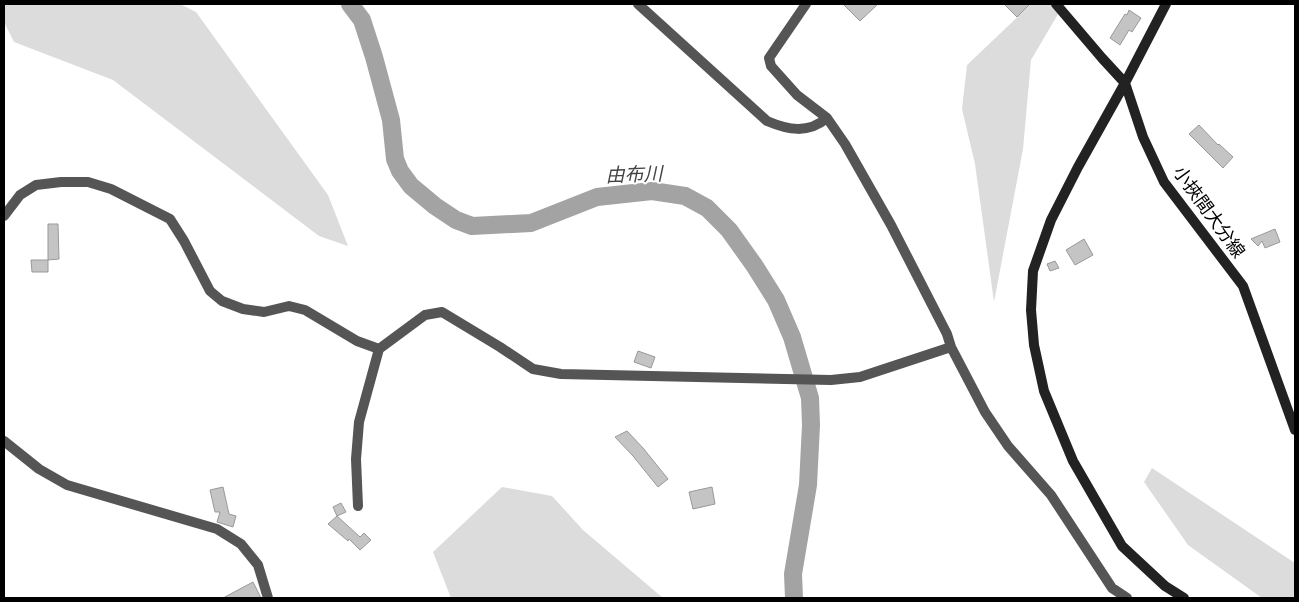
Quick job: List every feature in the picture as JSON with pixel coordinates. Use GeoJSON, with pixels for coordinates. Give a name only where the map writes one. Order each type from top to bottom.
{"type":"FeatureCollection","features":[{"type":"Feature","properties":{"kind":"street"},"geometry":{"type":"LineString","coordinates":[[638,4],[768,121],[783,128],[801,130],[822,122],[826,118]]}},
{"type":"Feature","properties":{"kind":"street"},"geometry":{"type":"LineString","coordinates":[[806,4],[769,58],[771,66],[797,95],[826,118],[845,144],[891,225],[947,334],[951,348],[985,412],[1008,446],[1051,495],[1112,588],[1127,598]]}},
{"type":"Feature","properties":{"kind":"street","name":"小挾間大分線"},"geometry":{"type":"LineString","coordinates":[[1056,4],[1125,83],[1143,137],[1164,182],[1243,286],[1295,430]]}},
{"type":"Feature","properties":{"kind":"street"},"geometry":{"type":"LineString","coordinates":[[1166,4],[1051,220],[1033,271],[1031,310],[1034,345],[1044,391],[1073,461],[1122,546],[1165,586],[1184,598]]}},
{"type":"Feature","properties":{"kind":"street"},"geometry":{"type":"LineString","coordinates":[[6,210],[20,196],[36,185],[61,182],[88,182],[111,189],[170,219],[184,241],[210,291],[222,302],[243,309],[264,312],[289,306],[306,310],[357,341],[378,350]]}},
{"type":"Feature","properties":{"kind":"street"},"geometry":{"type":"LineString","coordinates":[[358,506],[356,459],[359,422],[378,350],[425,315],[442,312],[493,342],[533,369],[561,374],[831,380],[860,377],[951,348]]}},
{"type":"Feature","properties":{"kind":"street"},"geometry":{"type":"LineString","coordinates":[[4,441],[39,469],[67,485],[217,529],[242,544],[258,565],[268,598]]}},
{"type":"Feature","properties":{"kind":"shaded area"},"geometry":{"type":"Polygon","coordinates":[[[4,4],[180,4],[196,12],[328,195],[348,246],[319,236],[113,80],[14,42],[4,22],[4,4]]]}},
{"type":"Feature","properties":{"kind":"shaded area"},"geometry":{"type":"Polygon","coordinates":[[[1031,4],[1064,4],[1031,60],[1023,149],[994,302],[975,164],[962,109],[967,65],[1031,4]]]}},
{"type":"Feature","properties":{"kind":"shaded area"},"geometry":{"type":"Polygon","coordinates":[[[1152,468],[1295,563],[1295,598],[1262,598],[1188,545],[1144,482],[1152,468]]]}},
{"type":"Feature","properties":{"kind":"shaded area"},"geometry":{"type":"Polygon","coordinates":[[[502,487],[552,496],[583,530],[663,598],[451,598],[433,552],[502,487]]]}},
{"type":"Feature","properties":{"kind":"building"},"geometry":{"type":"Polygon","coordinates":[[[843,4],[878,4],[860,21],[843,4]]]}},
{"type":"Feature","properties":{"kind":"building"},"geometry":{"type":"Polygon","coordinates":[[[1004,4],[1030,4],[1017,17],[1004,4]]]}},
{"type":"Feature","properties":{"kind":"building"},"geometry":{"type":"Polygon","coordinates":[[[1129,10],[1141,18],[1132,32],[1129,30],[1120,45],[1110,38],[1129,10]]]}},
{"type":"Feature","properties":{"kind":"building"},"geometry":{"type":"Polygon","coordinates":[[[1199,125],[1218,145],[1233,157],[1223,168],[1189,134],[1199,125]]]}},
{"type":"Feature","properties":{"kind":"building"},"geometry":{"type":"Polygon","coordinates":[[[48,224],[58,224],[59,259],[48,260],[48,224]]]}},
{"type":"Feature","properties":{"kind":"building"},"geometry":{"type":"Polygon","coordinates":[[[1275,229],[1280,242],[1265,248],[1262,241],[1258,246],[1251,239],[1275,229]]]}},
{"type":"Feature","properties":{"kind":"building"},"geometry":{"type":"Polygon","coordinates":[[[1084,239],[1093,255],[1075,265],[1066,250],[1084,239]]]}},
{"type":"Feature","properties":{"kind":"building"},"geometry":{"type":"Polygon","coordinates":[[[31,260],[48,260],[48,272],[32,272],[31,260]]]}},
{"type":"Feature","properties":{"kind":"building"},"geometry":{"type":"Polygon","coordinates":[[[1055,261],[1059,268],[1050,271],[1047,264],[1055,261]]]}},
{"type":"Feature","properties":{"kind":"building"},"geometry":{"type":"Polygon","coordinates":[[[638,351],[655,357],[651,368],[634,362],[638,351]]]}},
{"type":"Feature","properties":{"kind":"building"},"geometry":{"type":"Polygon","coordinates":[[[627,431],[668,479],[658,487],[615,437],[627,431]]]}},
{"type":"Feature","properties":{"kind":"building"},"geometry":{"type":"Polygon","coordinates":[[[223,487],[229,514],[236,516],[233,527],[217,522],[220,512],[215,512],[210,490],[223,487]]]}},
{"type":"Feature","properties":{"kind":"building"},"geometry":{"type":"Polygon","coordinates":[[[712,487],[715,504],[693,509],[689,492],[712,487]]]}},
{"type":"Feature","properties":{"kind":"building"},"geometry":{"type":"Polygon","coordinates":[[[341,503],[346,512],[337,516],[333,507],[341,503]]]}},
{"type":"Feature","properties":{"kind":"building"},"geometry":{"type":"Polygon","coordinates":[[[337,516],[360,537],[364,533],[371,540],[360,550],[349,539],[348,541],[328,524],[337,516]]]}},
{"type":"Feature","properties":{"kind":"building"},"geometry":{"type":"Polygon","coordinates":[[[253,582],[261,598],[223,598],[253,582]]]}},
{"type":"Feature","properties":{"kind":"waterway","name":"由布川"},"geometry":{"type":"LineString","coordinates":[[350,4],[362,20],[374,57],[391,120],[395,159],[400,171],[411,186],[456,220],[472,226],[531,223],[597,197],[652,191],[685,196],[707,208],[729,230],[776,300],[792,337],[810,398],[811,425],[808,485],[793,574],[794,598]]}}]}
